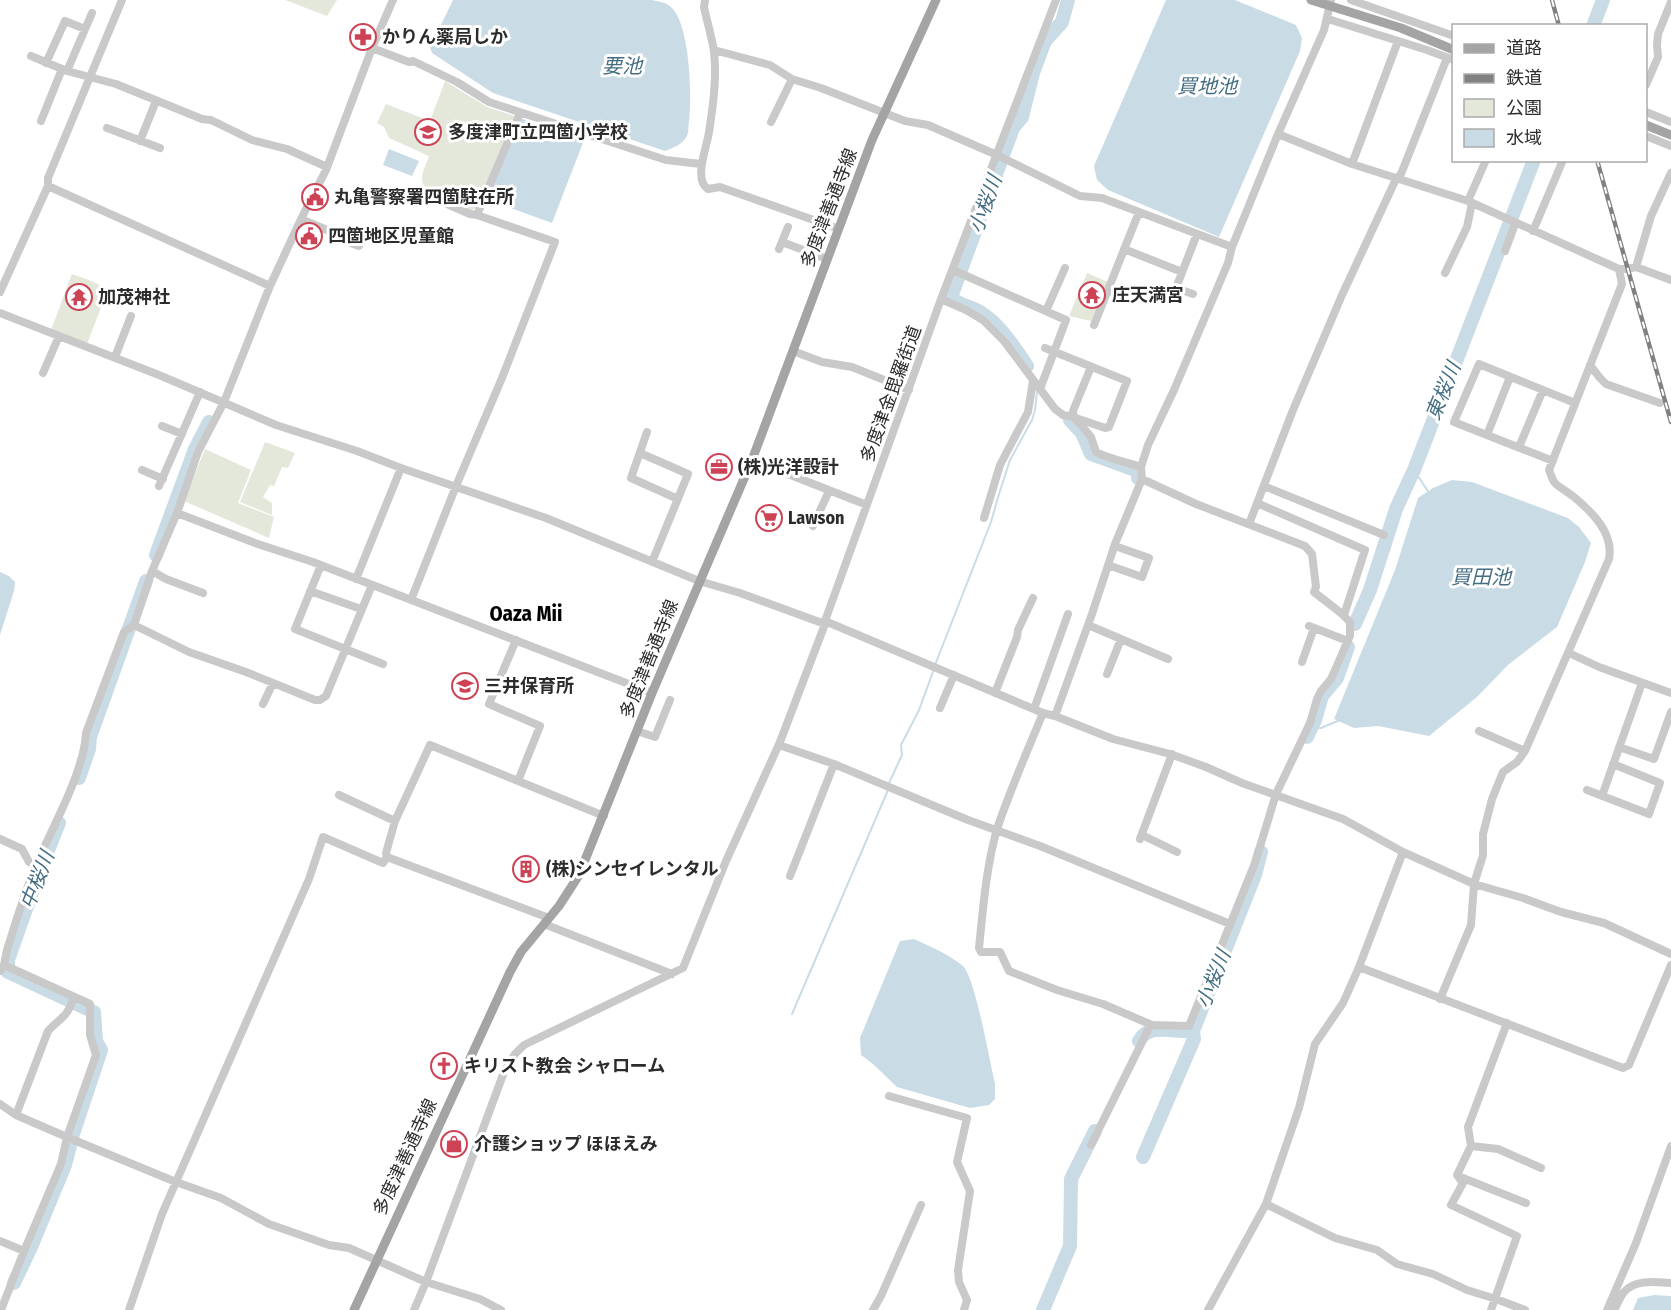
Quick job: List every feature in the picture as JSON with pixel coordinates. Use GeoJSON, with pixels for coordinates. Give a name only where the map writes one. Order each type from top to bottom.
{"type":"FeatureCollection","features":[{"type":"Feature","properties":{"kind":"main road"},"geometry":{"type":"LineString","coordinates":[[1311,0],[1331,3],[1452,49]]}},
{"type":"Feature","properties":{"kind":"main road","name":"多度津善通寺線"},"geometry":{"type":"LineString","coordinates":[[354,1310],[502,987],[521,952],[579,875],[652,693],[752,460],[872,140],[934,1]]}},
{"type":"Feature","properties":{"kind":"main road"},"geometry":{"type":"LineString","coordinates":[[1647,125],[1671,135]]}},
{"type":"Feature","properties":{"kind":"street"},"geometry":{"type":"LineString","coordinates":[[0,292],[48,186],[48,178],[122,0]]}},
{"type":"Feature","properties":{"kind":"street"},"geometry":{"type":"LineString","coordinates":[[1,1310],[62,1164],[96,1055],[90,1035],[90,1004],[73,999],[5,967],[6,951],[36,866],[74,779],[85,744],[86,733],[124,632],[131,627],[177,513],[198,452],[224,402],[270,286],[327,167],[372,48],[393,0]]}},
{"type":"Feature","properties":{"kind":"street"},"geometry":{"type":"LineString","coordinates":[[705,0],[704,7],[714,50],[716,73],[709,131],[701,164],[700,179],[704,186],[708,189],[720,187],[839,229]]}},
{"type":"Feature","properties":{"kind":"street","name":"多度津金毘羅街道"},"geometry":{"type":"LineString","coordinates":[[672,974],[683,968],[726,861],[779,745],[941,299],[1056,0]]}},
{"type":"Feature","properties":{"kind":"street"},"geometry":{"type":"LineString","coordinates":[[1352,0],[1452,35]]}},
{"type":"Feature","properties":{"kind":"street"},"geometry":{"type":"LineString","coordinates":[[1647,74],[1654,67],[1658,57],[1658,34],[1668,19],[1671,2]]}},
{"type":"Feature","properties":{"kind":"street"},"geometry":{"type":"LineString","coordinates":[[1055,716],[1108,565],[1142,479],[1141,467],[1148,445],[1228,263],[1232,247],[1278,134],[1324,30],[1331,3]]}},
{"type":"Feature","properties":{"kind":"street"},"geometry":{"type":"LineString","coordinates":[[41,121],[92,13]]}},
{"type":"Feature","properties":{"kind":"street"},"geometry":{"type":"LineString","coordinates":[[1249,524],[1293,410],[1342,295],[1396,178],[1401,174],[1450,59],[1328,19]]}},
{"type":"Feature","properties":{"kind":"street"},"geometry":{"type":"LineString","coordinates":[[46,63],[65,21],[85,29]]}},
{"type":"Feature","properties":{"kind":"street"},"geometry":{"type":"LineString","coordinates":[[1352,164],[1398,41]]}},
{"type":"Feature","properties":{"kind":"street"},"geometry":{"type":"LineString","coordinates":[[372,48],[409,62],[413,61],[457,82],[489,102],[520,113],[666,160],[701,164]]}},
{"type":"Feature","properties":{"kind":"street"},"geometry":{"type":"LineString","coordinates":[[714,50],[770,65],[792,79],[904,121],[928,125],[998,155],[1080,196],[1102,198],[1232,247]]}},
{"type":"Feature","properties":{"kind":"street"},"geometry":{"type":"LineString","coordinates":[[31,56],[65,70],[116,84],[202,119],[212,120],[252,140],[287,150],[327,167]]}},
{"type":"Feature","properties":{"kind":"street"},"geometry":{"type":"LineString","coordinates":[[771,122],[792,79]]}},
{"type":"Feature","properties":{"kind":"street"},"geometry":{"type":"LineString","coordinates":[[773,97],[781,101]]}},
{"type":"Feature","properties":{"kind":"street"},"geometry":{"type":"LineString","coordinates":[[140,141],[156,101]]}},
{"type":"Feature","properties":{"kind":"street"},"geometry":{"type":"LineString","coordinates":[[1647,112],[1671,122]]}},
{"type":"Feature","properties":{"kind":"street"},"geometry":{"type":"LineString","coordinates":[[477,215],[520,113]]}},
{"type":"Feature","properties":{"kind":"street"},"geometry":{"type":"LineString","coordinates":[[107,128],[160,148]]}},
{"type":"Feature","properties":{"kind":"street"},"geometry":{"type":"LineString","coordinates":[[1278,134],[1352,164],[1470,202],[1619,268],[1636,267],[1671,280]]}},
{"type":"Feature","properties":{"kind":"street"},"geometry":{"type":"LineString","coordinates":[[1647,136],[1671,146]]}},
{"type":"Feature","properties":{"kind":"street"},"geometry":{"type":"LineString","coordinates":[[1445,273],[1467,227],[1470,202],[1485,162]]}},
{"type":"Feature","properties":{"kind":"street"},"geometry":{"type":"LineString","coordinates":[[1533,231],[1562,162]]}},
{"type":"Feature","properties":{"kind":"street"},"geometry":{"type":"LineString","coordinates":[[1636,267],[1651,216],[1671,172]]}},
{"type":"Feature","properties":{"kind":"street"},"geometry":{"type":"LineString","coordinates":[[48,186],[270,286]]}},
{"type":"Feature","properties":{"kind":"street"},"geometry":{"type":"LineString","coordinates":[[411,600],[555,242],[470,214],[433,198]]}},
{"type":"Feature","properties":{"kind":"street"},"geometry":{"type":"LineString","coordinates":[[1094,325],[1139,212]]}},
{"type":"Feature","properties":{"kind":"street"},"geometry":{"type":"LineString","coordinates":[[301,219],[359,246]]}},
{"type":"Feature","properties":{"kind":"street"},"geometry":{"type":"LineString","coordinates":[[1505,251],[1513,223]]}},
{"type":"Feature","properties":{"kind":"street"},"geometry":{"type":"LineString","coordinates":[[788,227],[781,245],[827,259]]}},
{"type":"Feature","properties":{"kind":"street"},"geometry":{"type":"LineString","coordinates":[[1193,294],[1176,288],[1197,234]]}},
{"type":"Feature","properties":{"kind":"street"},"geometry":{"type":"LineString","coordinates":[[1124,249],[1182,272]]}},
{"type":"Feature","properties":{"kind":"street"},"geometry":{"type":"LineString","coordinates":[[1046,311],[1062,285],[1065,268]]}},
{"type":"Feature","properties":{"kind":"street"},"geometry":{"type":"LineString","coordinates":[[1440,999],[1471,925],[1474,884],[1483,855],[1483,834],[1492,799],[1503,772],[1517,762],[1525,751],[1609,559],[1611,544],[1609,538],[1594,516],[1553,482],[1549,470],[1622,284],[1619,268]]}},
{"type":"Feature","properties":{"kind":"street"},"geometry":{"type":"LineString","coordinates":[[953,270],[1066,320],[1040,389]]}},
{"type":"Feature","properties":{"kind":"street"},"geometry":{"type":"LineString","coordinates":[[1108,290],[1123,297]]}},
{"type":"Feature","properties":{"kind":"street"},"geometry":{"type":"LineString","coordinates":[[941,299],[983,320],[1004,340],[1055,409],[1063,415],[1105,428],[1109,427],[1127,381],[1045,348]]}},
{"type":"Feature","properties":{"kind":"street"},"geometry":{"type":"LineString","coordinates":[[0,313],[115,357],[276,424],[546,518],[699,581],[825,622],[1113,740],[1172,754],[1242,783],[1343,819],[1403,852],[1474,884],[1561,912],[1604,923],[1671,954]]}},
{"type":"Feature","properties":{"kind":"street"},"geometry":{"type":"LineString","coordinates":[[115,357],[131,316]]}},
{"type":"Feature","properties":{"kind":"street"},"geometry":{"type":"LineString","coordinates":[[44,373],[59,336]]}},
{"type":"Feature","properties":{"kind":"street"},"geometry":{"type":"LineString","coordinates":[[792,351],[822,362],[852,367],[909,390]]}},
{"type":"Feature","properties":{"kind":"street"},"geometry":{"type":"LineString","coordinates":[[1553,461],[1454,422],[1479,364],[1575,403]]}},
{"type":"Feature","properties":{"kind":"street"},"geometry":{"type":"LineString","coordinates":[[1590,365],[1606,384],[1660,403]]}},
{"type":"Feature","properties":{"kind":"street"},"geometry":{"type":"LineString","coordinates":[[1091,367],[1073,411],[1073,417],[1091,437],[1096,452],[1141,467]]}},
{"type":"Feature","properties":{"kind":"street"},"geometry":{"type":"LineString","coordinates":[[1487,435],[1510,376]]}},
{"type":"Feature","properties":{"kind":"street"},"geometry":{"type":"LineString","coordinates":[[984,518],[999,465],[1028,412],[1033,381]]}},
{"type":"Feature","properties":{"kind":"street"},"geometry":{"type":"LineString","coordinates":[[1519,447],[1544,390]]}},
{"type":"Feature","properties":{"kind":"street"},"geometry":{"type":"LineString","coordinates":[[142,470],[161,482],[200,392]]}},
{"type":"Feature","properties":{"kind":"street"},"geometry":{"type":"LineString","coordinates":[[162,426],[182,434]]}},
{"type":"Feature","properties":{"kind":"street"},"geometry":{"type":"LineString","coordinates":[[647,432],[631,478],[678,499]]}},
{"type":"Feature","properties":{"kind":"street"},"geometry":{"type":"LineString","coordinates":[[640,453],[688,474],[652,562]]}},
{"type":"Feature","properties":{"kind":"street"},"geometry":{"type":"LineString","coordinates":[[752,460],[867,506]]}},
{"type":"Feature","properties":{"kind":"street"},"geometry":{"type":"LineString","coordinates":[[356,579],[401,468]]}},
{"type":"Feature","properties":{"kind":"street"},"geometry":{"type":"LineString","coordinates":[[1043,713],[1016,776],[997,831],[987,877],[979,948],[981,952],[1000,952],[1009,971],[1057,990],[1103,1004],[1149,1029],[1189,1026],[1255,863],[1276,794],[1310,723],[1317,699],[1331,679],[1350,636],[1350,622],[1344,613],[1315,589],[1312,554],[1305,546],[1196,504],[1142,479]]}},
{"type":"Feature","properties":{"kind":"street"},"geometry":{"type":"LineString","coordinates":[[1264,486],[1383,535]]}},
{"type":"Feature","properties":{"kind":"street"},"geometry":{"type":"LineString","coordinates":[[813,526],[829,491]]}},
{"type":"Feature","properties":{"kind":"street"},"geometry":{"type":"LineString","coordinates":[[1257,503],[1365,550],[1344,613]]}},
{"type":"Feature","properties":{"kind":"street"},"geometry":{"type":"LineString","coordinates":[[177,513],[321,565],[652,693]]}},
{"type":"Feature","properties":{"kind":"street"},"geometry":{"type":"LineString","coordinates":[[1108,565],[1142,577],[1149,558],[1115,546]]}},
{"type":"Feature","properties":{"kind":"street"},"geometry":{"type":"LineString","coordinates":[[321,565],[295,629],[383,664]]}},
{"type":"Feature","properties":{"kind":"street"},"geometry":{"type":"LineString","coordinates":[[152,571],[166,579],[203,593]]}},
{"type":"Feature","properties":{"kind":"street"},"geometry":{"type":"LineString","coordinates":[[131,627],[189,652],[315,700],[326,696],[372,585]]}},
{"type":"Feature","properties":{"kind":"street"},"geometry":{"type":"LineString","coordinates":[[310,591],[362,609]]}},
{"type":"Feature","properties":{"kind":"street"},"geometry":{"type":"LineString","coordinates":[[995,693],[1017,638],[1018,630],[1033,598]]}},
{"type":"Feature","properties":{"kind":"street"},"geometry":{"type":"LineString","coordinates":[[1034,709],[1044,669],[1059,629],[1068,614]]}},
{"type":"Feature","properties":{"kind":"street"},"geometry":{"type":"LineString","coordinates":[[1088,625],[1168,659]]}},
{"type":"Feature","properties":{"kind":"street"},"geometry":{"type":"LineString","coordinates":[[1302,662],[1312,627],[1348,641]]}},
{"type":"Feature","properties":{"kind":"street"},"geometry":{"type":"LineString","coordinates":[[1107,674],[1121,639]]}},
{"type":"Feature","properties":{"kind":"street"},"geometry":{"type":"LineString","coordinates":[[516,640],[489,704],[540,726],[518,781]]}},
{"type":"Feature","properties":{"kind":"street"},"geometry":{"type":"LineString","coordinates":[[1569,653],[1599,667],[1671,693]]}},
{"type":"Feature","properties":{"kind":"street"},"geometry":{"type":"LineString","coordinates":[[940,708],[954,675]]}},
{"type":"Feature","properties":{"kind":"street"},"geometry":{"type":"LineString","coordinates":[[263,704],[273,683]]}},
{"type":"Feature","properties":{"kind":"street"},"geometry":{"type":"LineString","coordinates":[[1602,796],[1642,683]]}},
{"type":"Feature","properties":{"kind":"street"},"geometry":{"type":"LineString","coordinates":[[638,731],[655,737],[670,700]]}},
{"type":"Feature","properties":{"kind":"street"},"geometry":{"type":"LineString","coordinates":[[1619,747],[1654,759],[1671,712]]}},
{"type":"Feature","properties":{"kind":"street"},"geometry":{"type":"LineString","coordinates":[[1479,731],[1494,742],[1525,751]]}},
{"type":"Feature","properties":{"kind":"street"},"geometry":{"type":"LineString","coordinates":[[129,1310],[162,1214],[309,879],[323,837],[383,863],[387,857],[386,853],[395,821],[430,745],[604,816]]}},
{"type":"Feature","properties":{"kind":"street"},"geometry":{"type":"LineString","coordinates":[[779,745],[834,764],[1230,924]]}},
{"type":"Feature","properties":{"kind":"street"},"geometry":{"type":"LineString","coordinates":[[1172,754],[1141,837],[1177,852]]}},
{"type":"Feature","properties":{"kind":"street"},"geometry":{"type":"LineString","coordinates":[[790,876],[834,764]]}},
{"type":"Feature","properties":{"kind":"street"},"geometry":{"type":"LineString","coordinates":[[1587,790],[1649,814],[1660,783],[1613,764]]}},
{"type":"Feature","properties":{"kind":"street"},"geometry":{"type":"LineString","coordinates":[[339,795],[395,821]]}},
{"type":"Feature","properties":{"kind":"street"},"geometry":{"type":"LineString","coordinates":[[0,839],[22,849],[28,862],[36,866]]}},
{"type":"Feature","properties":{"kind":"street"},"geometry":{"type":"LineString","coordinates":[[1208,1310],[1266,1204],[1299,1108],[1315,1044],[1343,1003],[1403,852]]}},
{"type":"Feature","properties":{"kind":"street"},"geometry":{"type":"LineString","coordinates":[[387,857],[672,974]]}},
{"type":"Feature","properties":{"kind":"street"},"geometry":{"type":"LineString","coordinates":[[1359,967],[1623,1068],[1629,1065],[1671,965]]}},
{"type":"Feature","properties":{"kind":"street"},"geometry":{"type":"LineString","coordinates":[[414,1310],[504,1072],[515,1054],[524,1045],[672,974]]}},
{"type":"Feature","properties":{"kind":"street"},"geometry":{"type":"LineString","coordinates":[[16,1115],[48,1031],[66,1015],[73,999]]}},
{"type":"Feature","properties":{"kind":"street"},"geometry":{"type":"LineString","coordinates":[[1457,1175],[1471,1146],[1468,1127],[1507,1023]]}},
{"type":"Feature","properties":{"kind":"street"},"geometry":{"type":"LineString","coordinates":[[1091,1145],[1149,1029]]}},
{"type":"Feature","properties":{"kind":"street"},"geometry":{"type":"LineString","coordinates":[[888,1096],[967,1118],[957,1162],[970,1191],[958,1270],[959,1282],[967,1300],[964,1310]]}},
{"type":"Feature","properties":{"kind":"street"},"geometry":{"type":"LineString","coordinates":[[0,1104],[16,1115],[176,1182],[221,1198],[270,1224],[329,1245],[349,1248],[426,1282],[480,1299],[501,1310]]}},
{"type":"Feature","properties":{"kind":"street"},"geometry":{"type":"LineString","coordinates":[[1471,1146],[1498,1149],[1541,1168]]}},
{"type":"Feature","properties":{"kind":"street"},"geometry":{"type":"LineString","coordinates":[[1607,1310],[1636,1243],[1671,1146]]}},
{"type":"Feature","properties":{"kind":"street"},"geometry":{"type":"LineString","coordinates":[[1457,1175],[1526,1203]]}},
{"type":"Feature","properties":{"kind":"street"},"geometry":{"type":"LineString","coordinates":[[1457,1175],[1463,1183],[1451,1205],[1517,1236],[1491,1310]]}},
{"type":"Feature","properties":{"kind":"street"},"geometry":{"type":"LineString","coordinates":[[1266,1204],[1335,1238],[1377,1250],[1397,1264],[1433,1274],[1467,1290],[1525,1310]]}},
{"type":"Feature","properties":{"kind":"street"},"geometry":{"type":"LineString","coordinates":[[873,1310],[921,1205]]}},
{"type":"Feature","properties":{"kind":"street"},"geometry":{"type":"LineString","coordinates":[[0,1241],[24,1251]]}},
{"type":"Feature","properties":{"kind":"street"},"geometry":{"type":"LineString","coordinates":[[1614,1310],[1624,1293],[1631,1287],[1641,1283],[1671,1283]]}},
{"type":"Feature","properties":{"kind":"green space"},"geometry":{"type":"Polygon","coordinates":[[[285,0],[337,0],[327,16],[285,0]]]}},
{"type":"Feature","properties":{"kind":"green space"},"geometry":{"type":"Polygon","coordinates":[[[445,81],[487,107],[515,116],[477,208],[470,211],[431,195],[422,181],[429,156],[389,138],[384,127],[377,123],[386,104],[430,121],[445,81]]]}},
{"type":"Feature","properties":{"kind":"green space"},"geometry":{"type":"Polygon","coordinates":[[[1087,273],[1108,282],[1091,321],[1069,316],[1087,273]]]}},
{"type":"Feature","properties":{"kind":"green space"},"geometry":{"type":"Polygon","coordinates":[[[72,274],[108,289],[87,344],[51,330],[72,274]]]}},
{"type":"Feature","properties":{"kind":"green space"},"geometry":{"type":"Polygon","coordinates":[[[265,442],[295,453],[288,468],[282,467],[274,486],[270,485],[263,497],[272,503],[272,515],[240,502],[265,442]]]}},
{"type":"Feature","properties":{"kind":"green space"},"geometry":{"type":"Polygon","coordinates":[[[205,449],[251,470],[238,503],[274,517],[269,538],[184,501],[205,449]]]}},
{"type":"Feature","properties":{"kind":"water","name":"要池"},"geometry":{"type":"Polygon","coordinates":[[[453,0],[652,0],[668,5],[679,18],[689,63],[690,96],[687,136],[680,143],[665,151],[493,93],[432,53],[430,47],[453,0]]]}},
{"type":"Feature","properties":{"kind":"water","name":"買地池"},"geometry":{"type":"Polygon","coordinates":[[[1166,0],[1235,0],[1296,25],[1302,38],[1300,51],[1219,237],[1108,190],[1097,180],[1094,166],[1166,0]]]}},
{"type":"Feature","properties":{"kind":"water"},"geometry":{"type":"Polygon","coordinates":[[[517,117],[584,140],[552,223],[483,198],[517,117]]]}},
{"type":"Feature","properties":{"kind":"water"},"geometry":{"type":"Polygon","coordinates":[[[389,149],[419,161],[412,176],[383,165],[389,149]]]}},
{"type":"Feature","properties":{"kind":"water","name":"買田池"},"geometry":{"type":"Polygon","coordinates":[[[1452,480],[1472,482],[1568,518],[1579,527],[1591,543],[1585,562],[1557,627],[1508,665],[1477,697],[1429,736],[1378,726],[1354,728],[1334,719],[1395,570],[1418,498],[1433,488],[1452,480]]]}},
{"type":"Feature","properties":{"kind":"water"},"geometry":{"type":"Polygon","coordinates":[[[0,572],[15,582],[0,635],[0,572]]]}},
{"type":"Feature","properties":{"kind":"water"},"geometry":{"type":"Polygon","coordinates":[[[914,939],[952,958],[968,973],[995,1083],[995,1099],[989,1105],[970,1108],[897,1087],[861,1055],[860,1038],[900,941],[914,939]]]}},
{"type":"Feature","properties":{"kind":"water"},"geometry":{"type":"Polygon","coordinates":[[[1654,1295],[1671,1296],[1671,1310],[1633,1310],[1638,1298],[1654,1295]]]}},
{"type":"Feature","properties":{"kind":"waterway","name":"小桜川"},"geometry":{"type":"LineString","coordinates":[[1027,366],[994,323],[980,312],[951,297],[1013,128],[1022,117],[1033,73],[1045,41],[1062,22],[1068,0]]}},
{"type":"Feature","properties":{"kind":"waterway","name":"東桜川"},"geometry":{"type":"LineString","coordinates":[[1594,24],[1603,0]]}},
{"type":"Feature","properties":{"kind":"waterway","name":"東桜川"},"geometry":{"type":"LineString","coordinates":[[1355,624],[1370,590],[1396,509],[1414,470],[1533,162]]}},
{"type":"Feature","properties":{"kind":"waterway"},"geometry":{"type":"LineString","coordinates":[[935,665],[991,522],[1010,460],[1032,420],[1037,391]]}},
{"type":"Feature","properties":{"kind":"waterway","name":"小桜川"},"geometry":{"type":"LineString","coordinates":[[1070,420],[1082,433],[1091,454],[1135,470],[1138,478]]}},
{"type":"Feature","properties":{"kind":"waterway","name":"中桜川"},"geometry":{"type":"LineString","coordinates":[[156,555],[195,449],[209,422]]}},
{"type":"Feature","properties":{"kind":"waterway"},"geometry":{"type":"LineString","coordinates":[[1414,470],[1429,493]]}},
{"type":"Feature","properties":{"kind":"waterway","name":"中桜川"},"geometry":{"type":"LineString","coordinates":[[79,778],[89,749],[90,737],[146,581]]}},
{"type":"Feature","properties":{"kind":"waterway","name":"小桜川"},"geometry":{"type":"LineString","coordinates":[[1307,737],[1322,696],[1337,678],[1348,647]]}},
{"type":"Feature","properties":{"kind":"waterway"},"geometry":{"type":"LineString","coordinates":[[792,1014],[888,790],[902,755],[901,745],[919,710],[934,669]]}},
{"type":"Feature","properties":{"kind":"waterway"},"geometry":{"type":"LineString","coordinates":[[1311,728],[1321,728],[1340,720]]}},
{"type":"Feature","properties":{"kind":"waterway","name":"中桜川"},"geometry":{"type":"LineString","coordinates":[[14,1283],[65,1165],[101,1050],[96,1041],[94,1012],[8,972],[8,960],[59,823]]}},
{"type":"Feature","properties":{"kind":"waterway","name":"小桜川"},"geometry":{"type":"LineString","coordinates":[[1143,1157],[1194,1039],[1193,1031],[1255,875],[1261,852]]}},
{"type":"Feature","properties":{"kind":"waterway"},"geometry":{"type":"LineString","coordinates":[[1139,1041],[1143,1035],[1156,1030],[1193,1031]]}},
{"type":"Feature","properties":{"kind":"waterway"},"geometry":{"type":"LineString","coordinates":[[1043,1310],[1070,1246],[1071,1179],[1095,1131]]}},
{"type":"Feature","properties":{"kind":"railway"},"geometry":{"type":"LineString","coordinates":[[1552,0],[1558,24]]}},
{"type":"Feature","properties":{"kind":"railway"},"geometry":{"type":"LineString","coordinates":[[1598,162],[1671,422]]}},
{"type":"Feature","properties":{"kind":"place","name":"かりん薬局しか"},"geometry":{"type":"Point","coordinates":[363,37]}},
{"type":"Feature","properties":{"kind":"place","name":"多度津町立四箇小学校"},"geometry":{"type":"Point","coordinates":[428,132]}},
{"type":"Feature","properties":{"kind":"place","name":"丸亀警察署四箇駐在所"},"geometry":{"type":"Point","coordinates":[315,197]}},
{"type":"Feature","properties":{"kind":"place","name":"四箇地区児童館"},"geometry":{"type":"Point","coordinates":[309,236]}},
{"type":"Feature","properties":{"kind":"place","name":"庄天満宮"},"geometry":{"type":"Point","coordinates":[1092,295]}},
{"type":"Feature","properties":{"kind":"place","name":"加茂神社"},"geometry":{"type":"Point","coordinates":[79,297]}},
{"type":"Feature","properties":{"kind":"place","name":"(株)光洋設計"},"geometry":{"type":"Point","coordinates":[719,467]}},
{"type":"Feature","properties":{"kind":"place","name":"Lawson"},"geometry":{"type":"Point","coordinates":[769,518]}},
{"type":"Feature","properties":{"kind":"place","name":"三井保育所"},"geometry":{"type":"Point","coordinates":[465,686]}},
{"type":"Feature","properties":{"kind":"place","name":"(株)シンセイレンタル"},"geometry":{"type":"Point","coordinates":[526,869]}},
{"type":"Feature","properties":{"kind":"place","name":"キリスト教会 シャローム"},"geometry":{"type":"Point","coordinates":[444,1066]}},
{"type":"Feature","properties":{"kind":"place","name":"介護ショップ ほほえみ"},"geometry":{"type":"Point","coordinates":[454,1144]}},
{"type":"Feature","properties":{"kind":"district","name":"Oaza Mii"},"geometry":{"type":"Point","coordinates":[526,614]}}]}
